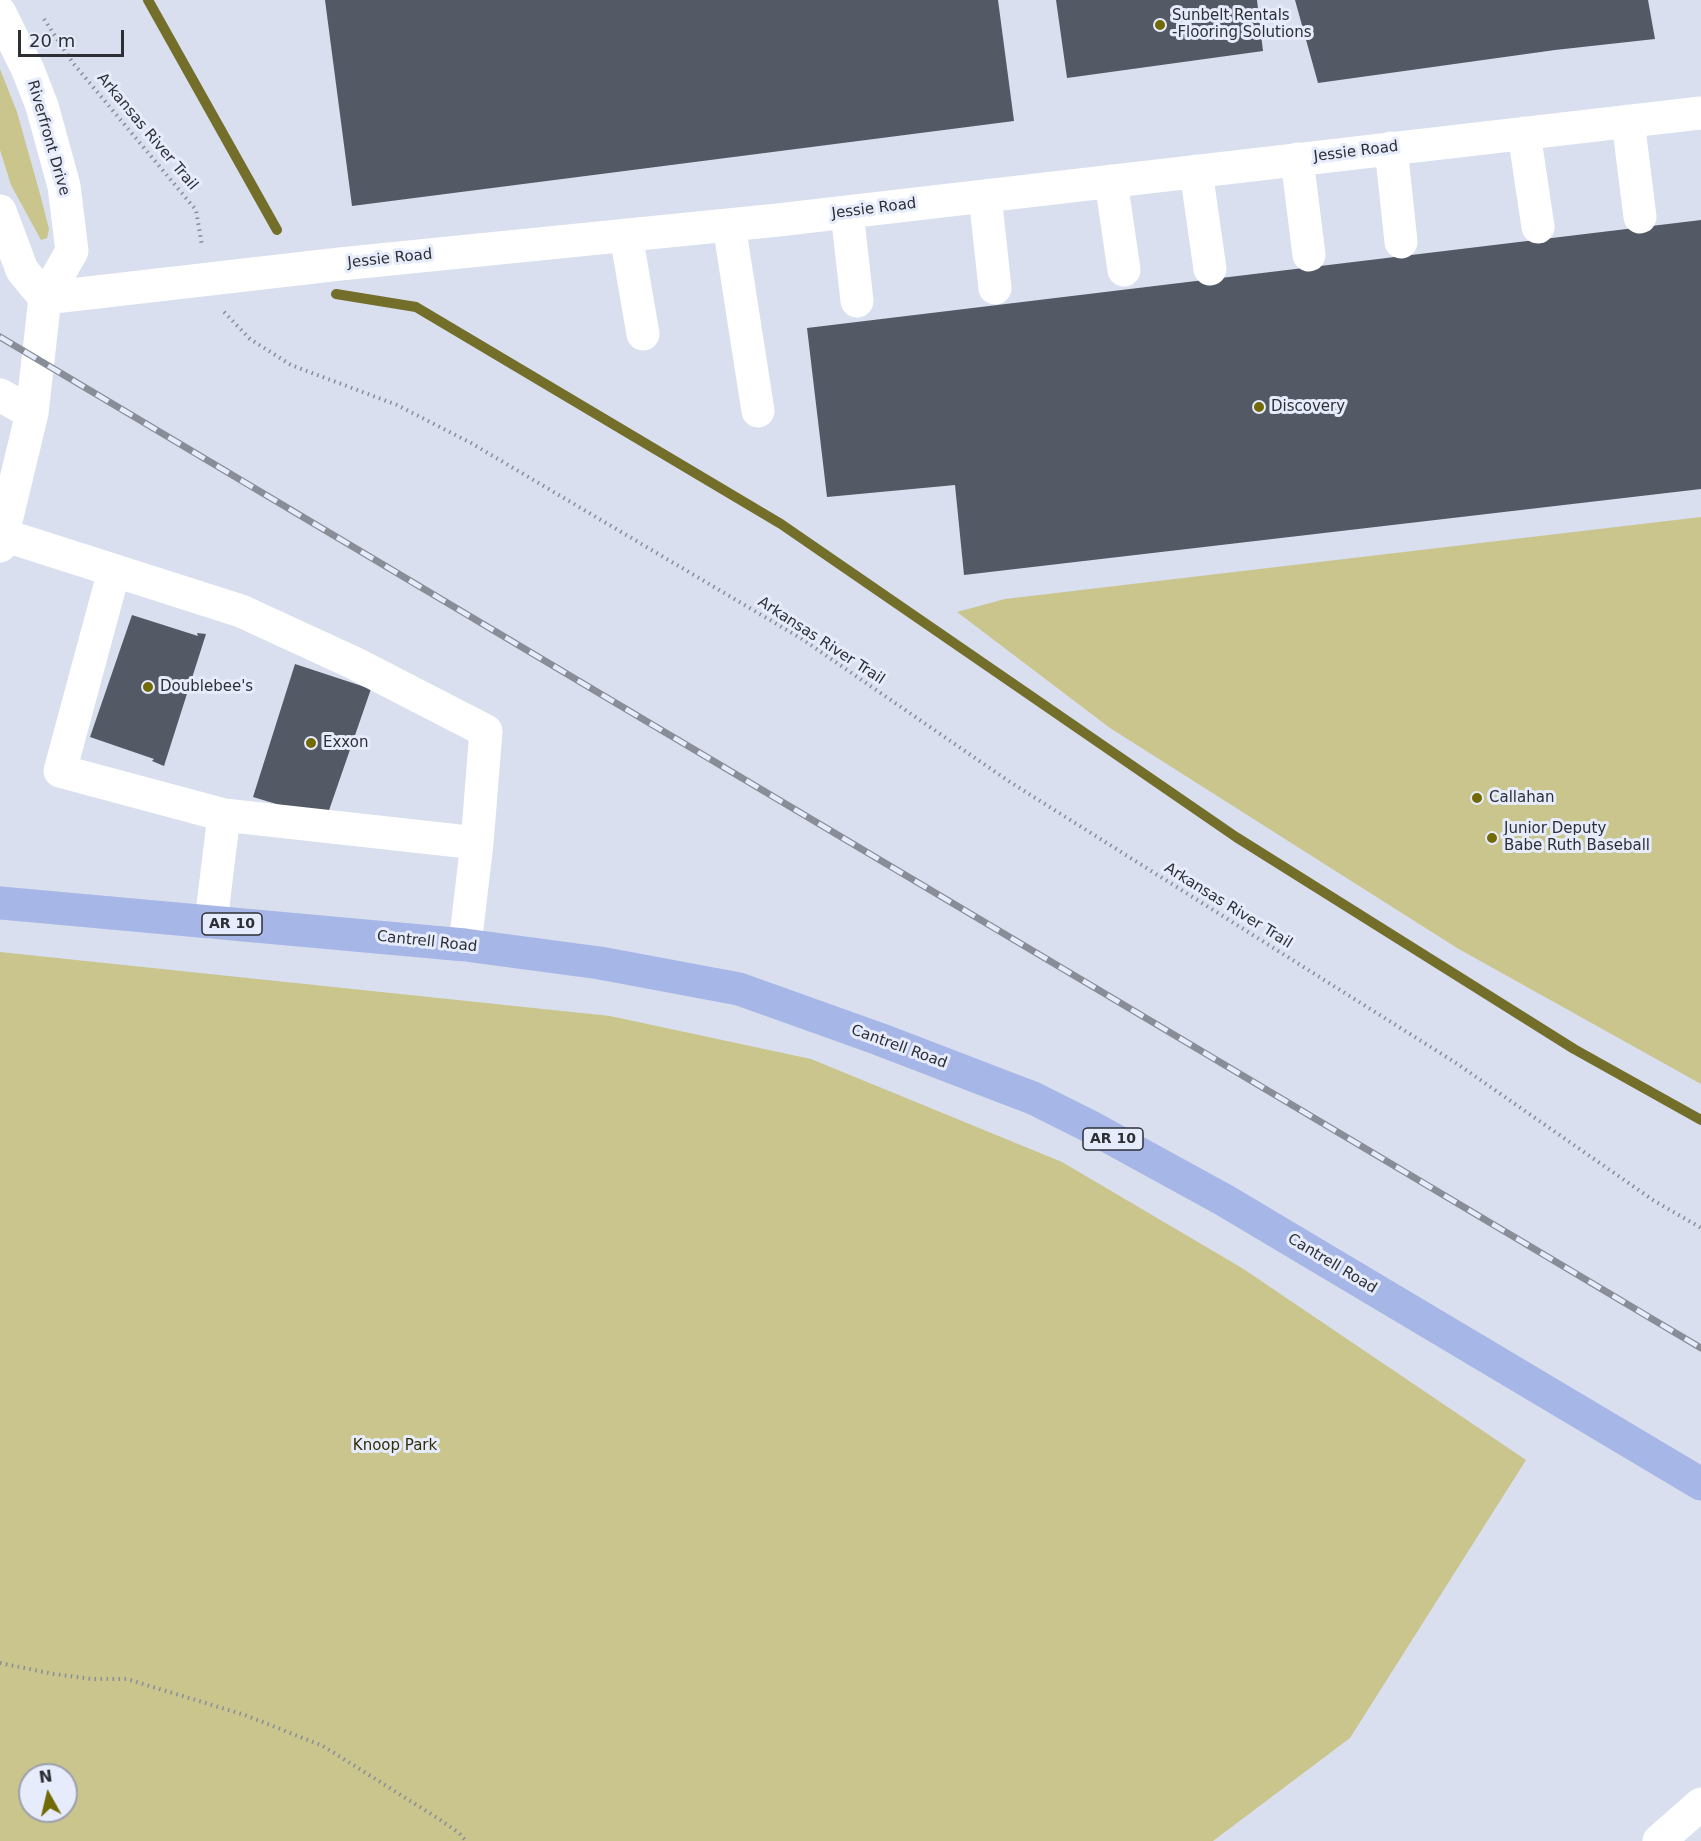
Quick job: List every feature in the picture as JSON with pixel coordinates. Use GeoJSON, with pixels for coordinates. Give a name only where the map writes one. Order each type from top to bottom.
{"type":"FeatureCollection","features":[{"type":"Feature","properties":{"kind":"main road","name":"Cantrell Road"},"geometry":{"type":"LineString","coordinates":[[0,903],[465,945],[600,963],[739,989],[1033,1098],[1089,1126],[1224,1200],[1701,1484]]}},
{"type":"Feature","properties":{"kind":"street","name":"Riverfront Drive"},"geometry":{"type":"LineString","coordinates":[[0,13],[28,70],[42,106],[64,186],[72,251],[45,298],[32,413],[2,540]]}},
{"type":"Feature","properties":{"kind":"street","name":"Jessie Road"},"geometry":{"type":"LineString","coordinates":[[45,298],[847,212],[1701,113]]}},
{"type":"Feature","properties":{"kind":"street"},"geometry":{"type":"LineString","coordinates":[[1628,121],[1640,216]]}},
{"type":"Feature","properties":{"kind":"street"},"geometry":{"type":"LineString","coordinates":[[1524,133],[1538,227]]}},
{"type":"Feature","properties":{"kind":"street"},"geometry":{"type":"LineString","coordinates":[[1391,148],[1401,242]]}},
{"type":"Feature","properties":{"kind":"street"},"geometry":{"type":"LineString","coordinates":[[1297,159],[1309,255]]}},
{"type":"Feature","properties":{"kind":"street"},"geometry":{"type":"LineString","coordinates":[[1196,171],[1210,268]]}},
{"type":"Feature","properties":{"kind":"street"},"geometry":{"type":"LineString","coordinates":[[1111,181],[1124,270]]}},
{"type":"Feature","properties":{"kind":"street"},"geometry":{"type":"LineString","coordinates":[[985,196],[995,288]]}},
{"type":"Feature","properties":{"kind":"street"},"geometry":{"type":"LineString","coordinates":[[0,211],[22,270],[45,298]]}},
{"type":"Feature","properties":{"kind":"street"},"geometry":{"type":"LineString","coordinates":[[847,212],[857,301]]}},
{"type":"Feature","properties":{"kind":"street"},"geometry":{"type":"LineString","coordinates":[[729,225],[758,411]]}},
{"type":"Feature","properties":{"kind":"street"},"geometry":{"type":"LineString","coordinates":[[626,235],[644,334]]}},
{"type":"Feature","properties":{"kind":"street"},"geometry":{"type":"LineString","coordinates":[[0,395],[32,413]]}},
{"type":"Feature","properties":{"kind":"street"},"geometry":{"type":"LineString","coordinates":[[2,540],[114,571],[241,611],[354,663],[486,731],[477,843],[465,945]]}},
{"type":"Feature","properties":{"kind":"street"},"geometry":{"type":"LineString","coordinates":[[114,571],[60,771],[224,815],[477,843]]}},
{"type":"Feature","properties":{"kind":"street"},"geometry":{"type":"LineString","coordinates":[[211,922],[224,815]]}},
{"type":"Feature","properties":{"kind":"street"},"geometry":{"type":"LineString","coordinates":[[1659,1841],[1701,1804]]}},
{"type":"Feature","properties":{"kind":"path","name":"Arkansas River Trail"},"geometry":{"type":"LineString","coordinates":[[44,18],[73,63],[196,210],[208,279],[224,312],[250,339],[291,365],[397,405],[471,443],[802,639],[1010,782],[1456,1063],[1653,1200],[1701,1228]]}},
{"type":"Feature","properties":{"kind":"path"},"geometry":{"type":"LineString","coordinates":[[0,1663],[92,1679],[127,1679],[245,1715],[323,1746],[439,1819],[466,1841]]}},
{"type":"Feature","properties":{"kind":"green space"},"geometry":{"type":"Polygon","coordinates":[[[0,69],[17,112],[49,229],[47,238],[41,240],[11,185],[0,150],[0,69]]]}},
{"type":"Feature","properties":{"kind":"green space","name":"Junior Deputy Babe Ruth Baseball"},"geometry":{"type":"Polygon","coordinates":[[[1701,517],[1701,1084],[1457,948],[1110,728],[957,612],[1005,599],[1701,517]]]}},
{"type":"Feature","properties":{"kind":"green space","name":"Knoop Park"},"geometry":{"type":"Polygon","coordinates":[[[0,952],[610,1016],[811,1059],[1062,1162],[1242,1268],[1526,1460],[1350,1738],[1213,1841],[0,1841],[0,952]]]}},
{"type":"Feature","properties":{"kind":"building"},"geometry":{"type":"Polygon","coordinates":[[[325,0],[998,0],[1014,121],[352,206],[325,0]]]}},
{"type":"Feature","properties":{"kind":"building","name":"Sunbelt Rentals -Flooring Solutions"},"geometry":{"type":"Polygon","coordinates":[[[1056,0],[1257,0],[1263,51],[1067,78],[1056,0]]]}},
{"type":"Feature","properties":{"kind":"building"},"geometry":{"type":"Polygon","coordinates":[[[1295,0],[1648,0],[1655,39],[1555,50],[1318,83],[1295,0]]]}},
{"type":"Feature","properties":{"kind":"building","name":"Discovery"},"geometry":{"type":"Polygon","coordinates":[[[1701,220],[1701,489],[964,575],[955,485],[827,497],[807,328],[1701,220]]]}},
{"type":"Feature","properties":{"kind":"building","name":"Doublebee's"},"geometry":{"type":"Polygon","coordinates":[[[132,615],[198,636],[197,633],[206,634],[164,766],[152,761],[154,759],[90,737],[132,615]]]}},
{"type":"Feature","properties":{"kind":"building","name":"Exxon"},"geometry":{"type":"Polygon","coordinates":[[[295,664],[371,689],[326,819],[253,797],[295,664]]]}},
{"type":"Feature","properties":{"kind":"waterway"},"geometry":{"type":"LineString","coordinates":[[148,0],[277,230]]}},
{"type":"Feature","properties":{"kind":"waterway"},"geometry":{"type":"LineString","coordinates":[[336,294],[416,307],[781,524],[1236,837],[1574,1049],[1701,1120]]}},
{"type":"Feature","properties":{"kind":"railway"},"geometry":{"type":"LineString","coordinates":[[0,337],[1701,1348]]}},
{"type":"Feature","properties":{"kind":"place","name":"Sunbelt Rentals -Flooring Solutions"},"geometry":{"type":"Point","coordinates":[1160,25]}},
{"type":"Feature","properties":{"kind":"place","name":"Discovery"},"geometry":{"type":"Point","coordinates":[1259,407]}},
{"type":"Feature","properties":{"kind":"place","name":"Doublebee's"},"geometry":{"type":"Point","coordinates":[148,687]}},
{"type":"Feature","properties":{"kind":"place","name":"Exxon"},"geometry":{"type":"Point","coordinates":[311,743]}},
{"type":"Feature","properties":{"kind":"place","name":"Callahan"},"geometry":{"type":"Point","coordinates":[1477,798]}},
{"type":"Feature","properties":{"kind":"place","name":"Junior Deputy Babe Ruth Baseball"},"geometry":{"type":"Point","coordinates":[1492,838]}}]}
